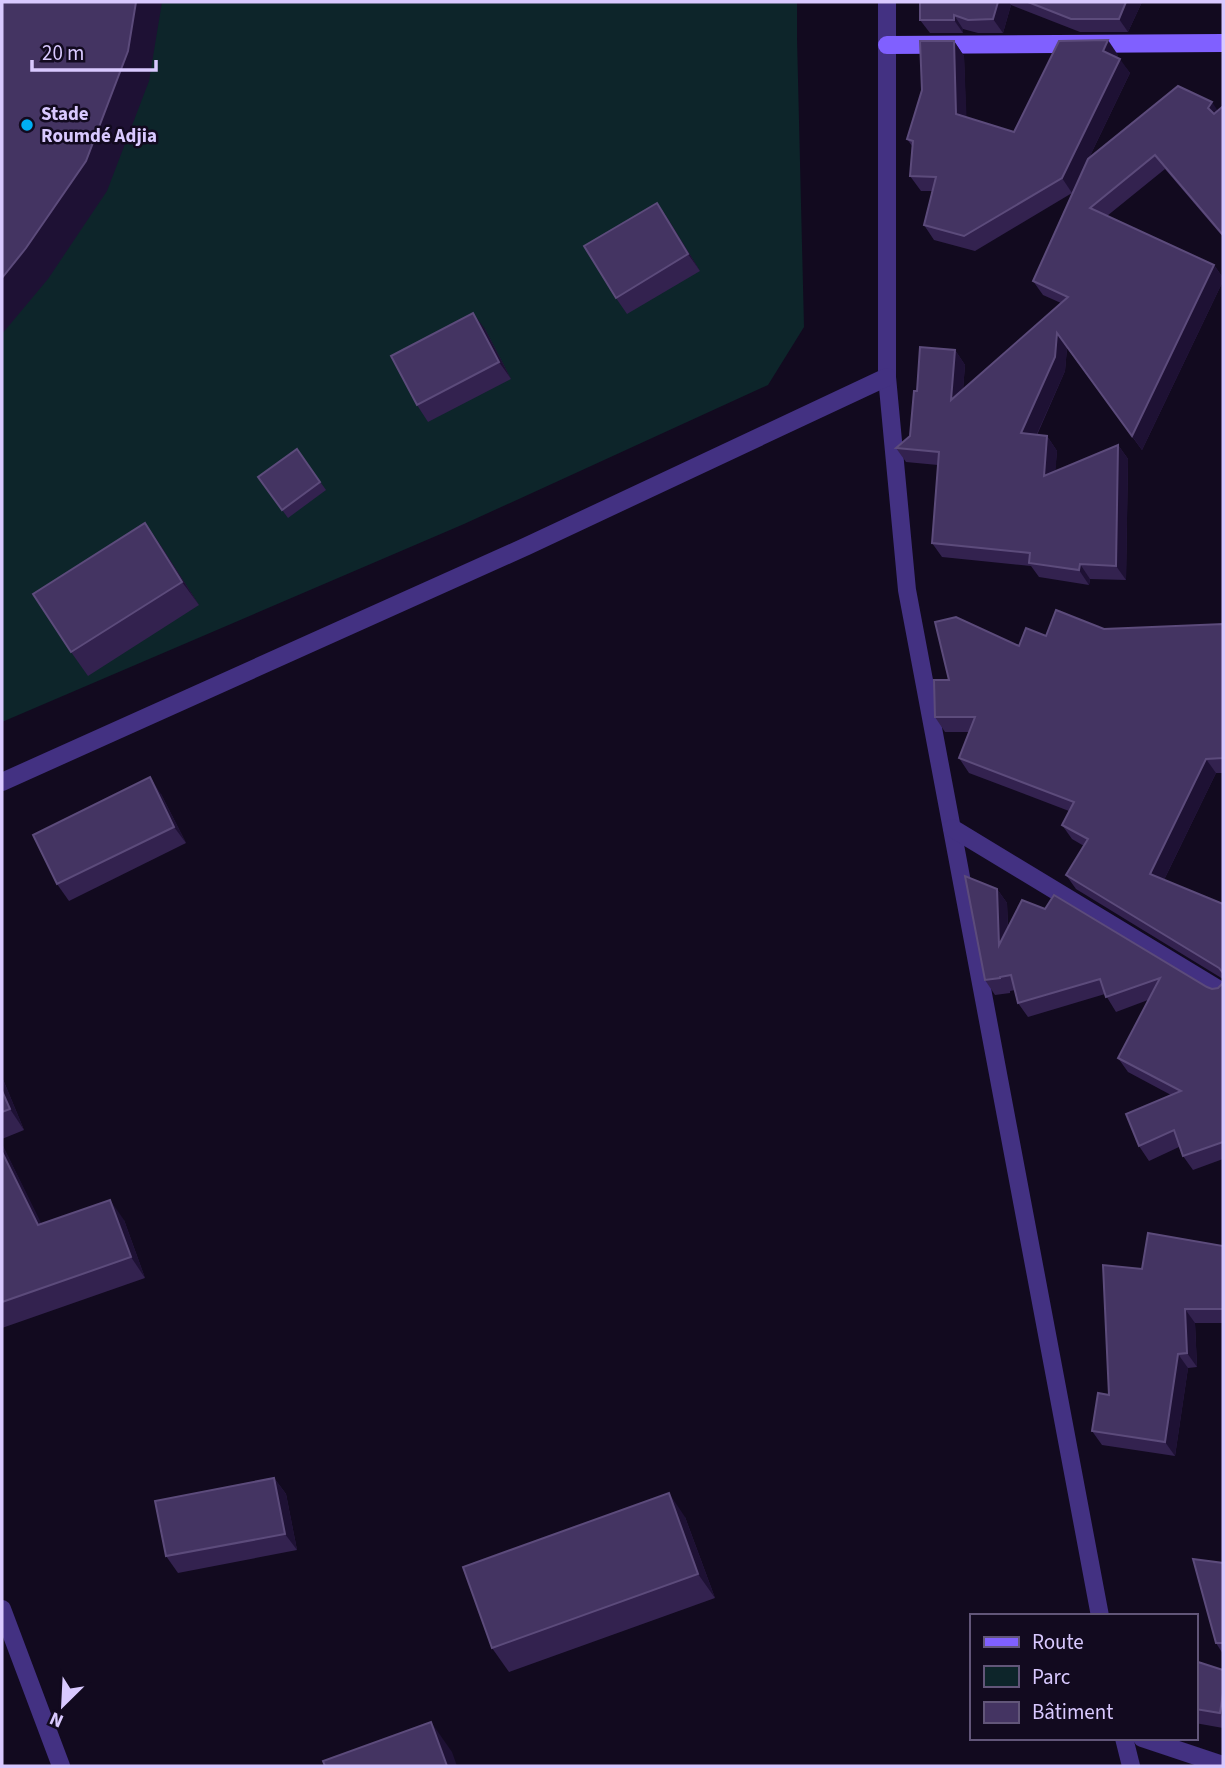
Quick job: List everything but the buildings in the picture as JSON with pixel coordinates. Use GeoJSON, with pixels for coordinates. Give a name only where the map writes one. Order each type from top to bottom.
{"type":"FeatureCollection","features":[{"type":"Feature","properties":{"kind":"street"},"geometry":{"type":"LineString","coordinates":[[887,2],[887,377],[907,590],[1100,1614]]}},
{"type":"Feature","properties":{"kind":"street"},"geometry":{"type":"LineString","coordinates":[[887,45],[1223,43]]}},
{"type":"Feature","properties":{"kind":"street"},"geometry":{"type":"LineString","coordinates":[[2,782],[515,551],[887,377]]}},
{"type":"Feature","properties":{"kind":"street"},"geometry":{"type":"LineString","coordinates":[[952,828],[1223,992]]}},
{"type":"Feature","properties":{"kind":"street"},"geometry":{"type":"LineString","coordinates":[[2,1609],[61,1766]]}},
{"type":"Feature","properties":{"kind":"street"},"geometry":{"type":"LineString","coordinates":[[1124,1740],[1131,1766]]}},
{"type":"Feature","properties":{"kind":"street"},"geometry":{"type":"LineString","coordinates":[[1148,1740],[1223,1765]]}},
{"type":"Feature","properties":{"kind":"green space"},"geometry":{"type":"Polygon","coordinates":[[[2,2],[797,2],[804,327],[768,385],[464,524],[2,722],[2,2]]]}},
{"type":"Feature","properties":{"kind":"place","name":"Stade Roumdé Adjia"},"geometry":{"type":"Point","coordinates":[27,125]}}]}
